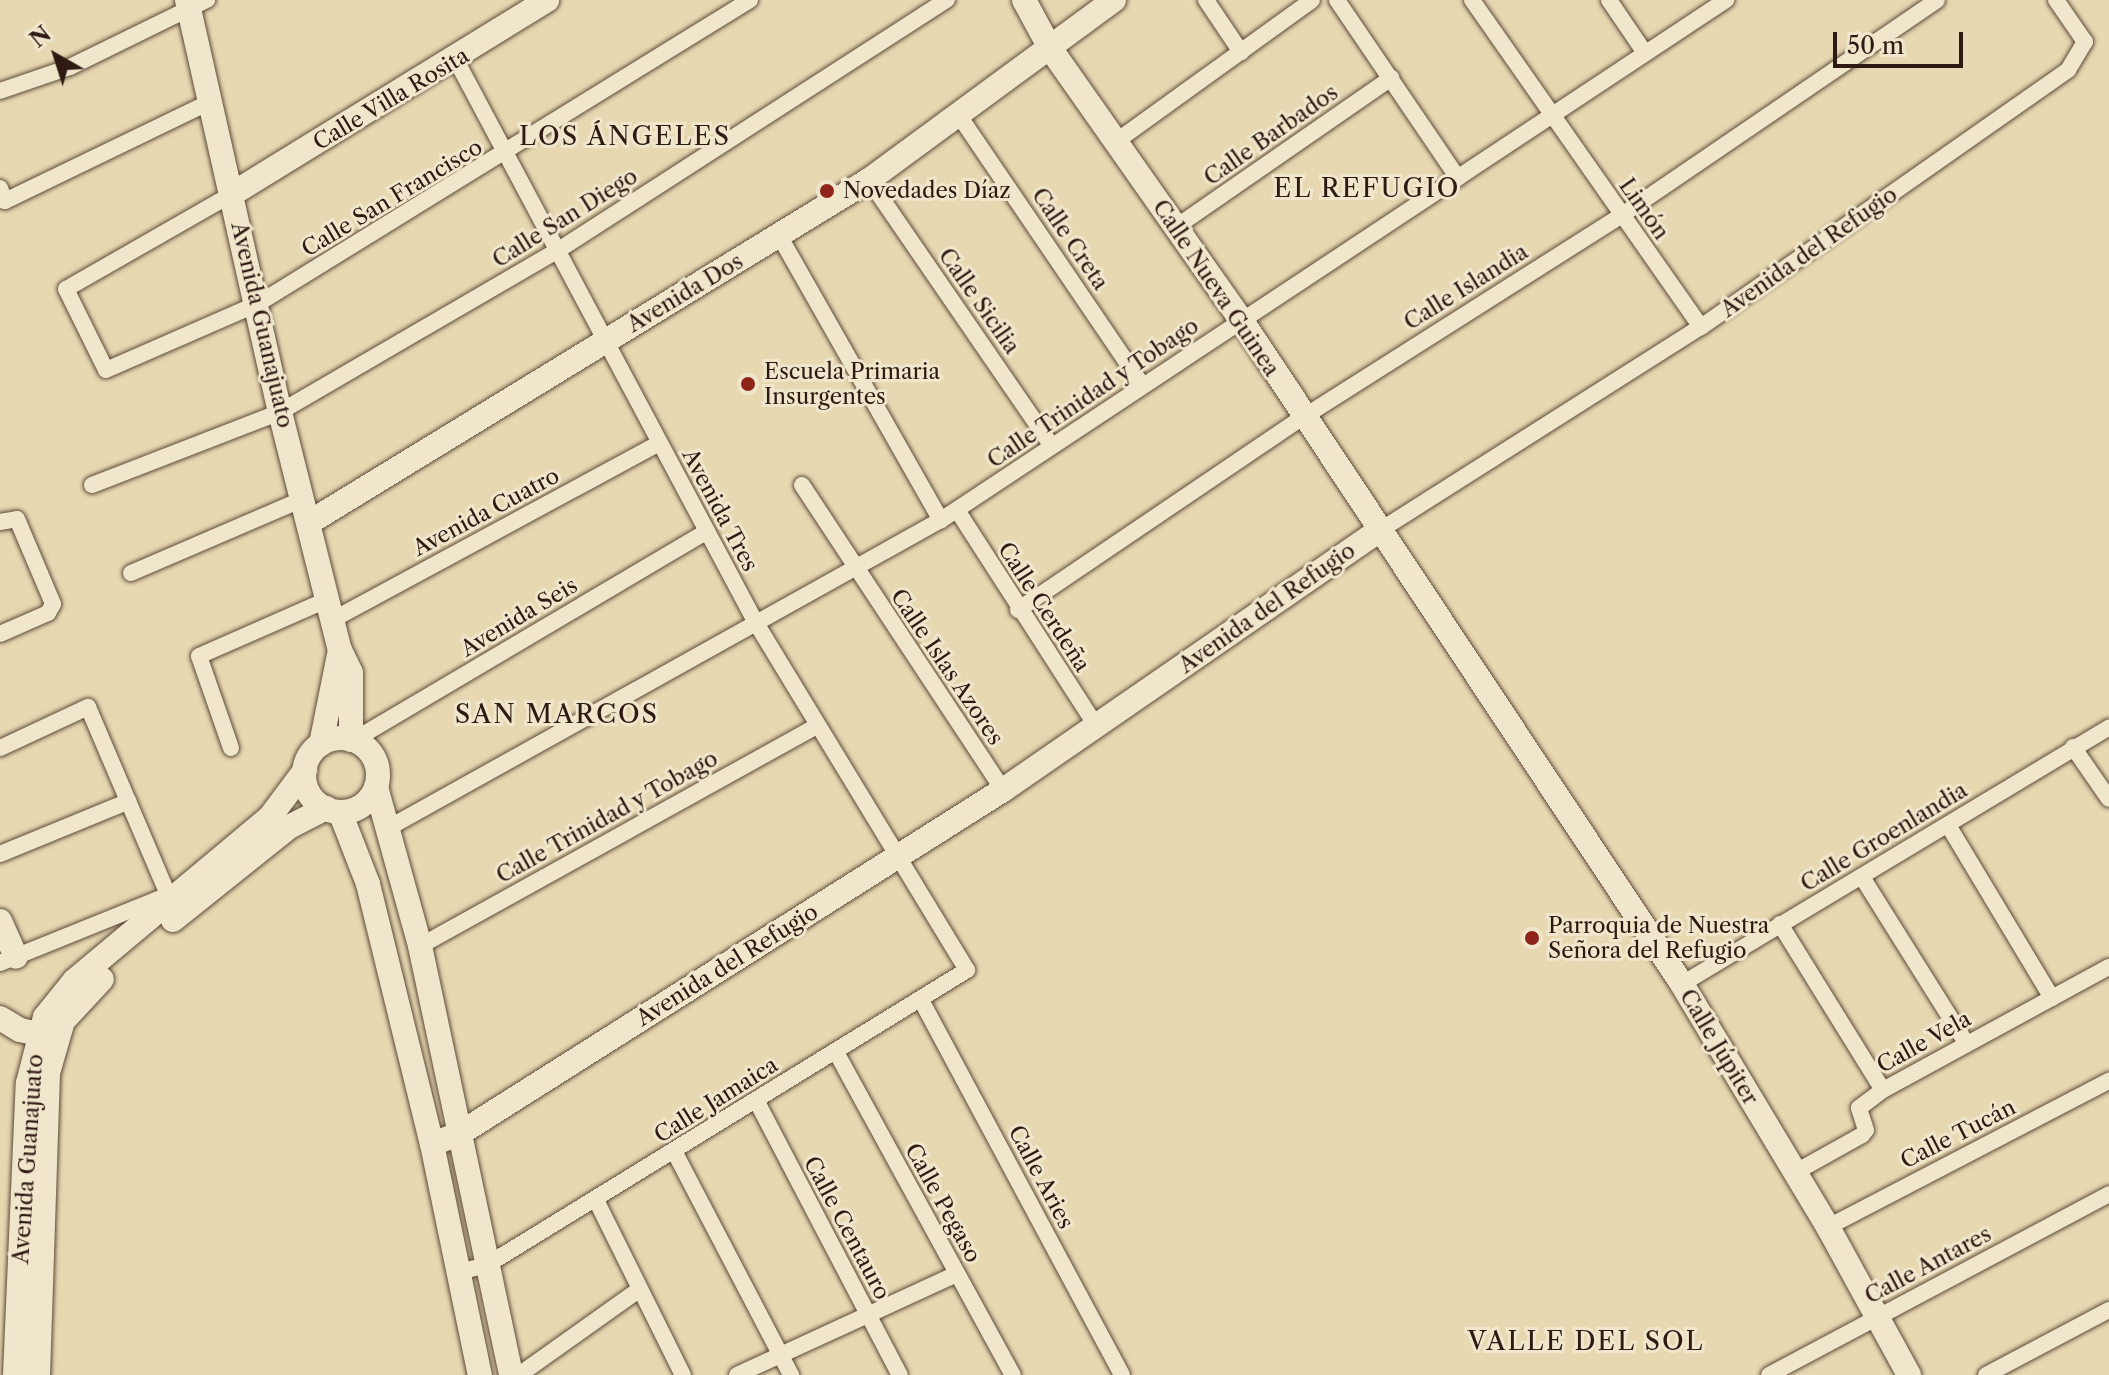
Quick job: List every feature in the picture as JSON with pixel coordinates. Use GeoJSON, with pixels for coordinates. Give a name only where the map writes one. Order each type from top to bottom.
{"type":"FeatureCollection","features":[{"type":"Feature","properties":{"kind":"street","name":"Calle Villa Rosita"},"geometry":{"type":"LineString","coordinates":[[232,194],[456,60],[547,0]]}},
{"type":"Feature","properties":{"kind":"street","name":"Calle San Francisco"},"geometry":{"type":"LineString","coordinates":[[232,194],[66,289],[106,370],[259,303],[506,155],[750,0]]}},
{"type":"Feature","properties":{"kind":"street","name":"Calle San Diego"},"geometry":{"type":"LineString","coordinates":[[92,485],[280,412],[557,251],[947,0]]}},
{"type":"Feature","properties":{"kind":"street","name":"Calle Nueva Guinea"},"geometry":{"type":"LineString","coordinates":[[1024,0],[1050,48],[1242,321],[1302,418],[1379,531]]}},
{"type":"Feature","properties":{"kind":"street","name":"Avenida Dos"},"geometry":{"type":"LineString","coordinates":[[306,511],[780,237],[960,117],[1114,0]]}},
{"type":"Feature","properties":{"kind":"street"},"geometry":{"type":"LineString","coordinates":[[1206,0],[1241,52]]}},
{"type":"Feature","properties":{"kind":"street"},"geometry":{"type":"LineString","coordinates":[[1114,143],[1312,0]]}},
{"type":"Feature","properties":{"kind":"street"},"geometry":{"type":"LineString","coordinates":[[1337,0],[1458,178]]}},
{"type":"Feature","properties":{"kind":"street","name":"Limón"},"geometry":{"type":"LineString","coordinates":[[1472,0],[1550,116],[1701,327]]}},
{"type":"Feature","properties":{"kind":"street"},"geometry":{"type":"LineString","coordinates":[[1609,0],[1645,53]]}},
{"type":"Feature","properties":{"kind":"street","name":"Calle Trinidad y Tobago"},"geometry":{"type":"LineString","coordinates":[[390,827],[941,520],[1726,0]]}},
{"type":"Feature","properties":{"kind":"street","name":"Calle Islandia"},"geometry":{"type":"LineString","coordinates":[[1018,610],[1302,418],[1622,215],[1937,0]]}},
{"type":"Feature","properties":{"kind":"street","name":"Avenida del Refugio"},"geometry":{"type":"LineString","coordinates":[[432,1144],[459,1134],[1003,790],[1379,531],[1701,327],[2068,70],[2085,42],[2056,0]]}},
{"type":"Feature","properties":{"kind":"street"},"geometry":{"type":"LineString","coordinates":[[0,91],[70,67],[194,4]]}},
{"type":"Feature","properties":{"kind":"street","name":"Avenida Guanajuato"},"geometry":{"type":"LineString","coordinates":[[194,4],[280,412],[340,650],[354,690],[352,740]]}},
{"type":"Feature","properties":{"kind":"street","name":"Avenida Tres"},"geometry":{"type":"LineString","coordinates":[[456,60],[756,623],[815,727],[967,970]]}},
{"type":"Feature","properties":{"kind":"street","name":"Calle Barbados"},"geometry":{"type":"LineString","coordinates":[[1176,227],[1391,78]]}},
{"type":"Feature","properties":{"kind":"street"},"geometry":{"type":"LineString","coordinates":[[2,194],[212,101]]}},
{"type":"Feature","properties":{"kind":"street","name":"Calle Creta"},"geometry":{"type":"LineString","coordinates":[[960,117],[1143,386]]}},
{"type":"Feature","properties":{"kind":"street","name":"Calle Sicilia"},"geometry":{"type":"LineString","coordinates":[[869,180],[1052,446]]}},
{"type":"Feature","properties":{"kind":"street"},"geometry":{"type":"LineString","coordinates":[[780,237],[941,520]]}},
{"type":"Feature","properties":{"kind":"street","name":"Avenida Cuatro"},"geometry":{"type":"LineString","coordinates":[[231,748],[199,656],[331,609],[659,443]]}},
{"type":"Feature","properties":{"kind":"street","name":"Calle Islas Azores"},"geometry":{"type":"LineString","coordinates":[[802,485],[854,569],[1003,790]]}},
{"type":"Feature","properties":{"kind":"street","name":"Calle Cerdeña"},"geometry":{"type":"LineString","coordinates":[[957,510],[1018,610],[1096,726]]}},
{"type":"Feature","properties":{"kind":"street"},"geometry":{"type":"LineString","coordinates":[[131,573],[306,511]]}},
{"type":"Feature","properties":{"kind":"street"},"geometry":{"type":"LineString","coordinates":[[0,634],[52,609],[8,520]]}},
{"type":"Feature","properties":{"kind":"street","name":"Avenida Seis"},"geometry":{"type":"LineString","coordinates":[[352,740],[707,531]]}},
{"type":"Feature","properties":{"kind":"street","name":"Calle Júpiter"},"geometry":{"type":"LineString","coordinates":[[1379,531],[1682,984],[1828,1227],[1909,1375]]}},
{"type":"Feature","properties":{"kind":"street","name":"Avenida Guanajuato"},"geometry":{"type":"LineString","coordinates":[[321,744],[340,650]]}},
{"type":"Feature","properties":{"kind":"street"},"geometry":{"type":"LineString","coordinates":[[0,748],[88,707],[129,801],[175,893],[8,960],[0,921]]}},
{"type":"Feature","properties":{"kind":"street","name":"Calle Trinidad y Tobago"},"geometry":{"type":"LineString","coordinates":[[420,946],[815,727]]}},
{"type":"Feature","properties":{"kind":"street","name":"Calle Groenlandia"},"geometry":{"type":"LineString","coordinates":[[1682,984],[2109,727]]}},
{"type":"Feature","properties":{"kind":"street"},"geometry":{"type":"LineString","coordinates":[[480,1375],[432,1144],[368,884],[333,810],[309,793],[305,770],[321,744],[352,740],[374,760],[376,787],[390,827],[420,946],[511,1375]]}},
{"type":"Feature","properties":{"kind":"street"},"geometry":{"type":"LineString","coordinates":[[2073,747],[2109,799]]}},
{"type":"Feature","properties":{"kind":"street","name":"Avenida Guanajuato"},"geometry":{"type":"LineString","coordinates":[[17,1372],[45,1102],[47,1036],[63,991],[284,803],[305,770]]}},
{"type":"Feature","properties":{"kind":"street"},"geometry":{"type":"LineString","coordinates":[[333,810],[362,805],[376,787]]}},
{"type":"Feature","properties":{"kind":"street"},"geometry":{"type":"LineString","coordinates":[[0,854],[129,801]]}},
{"type":"Feature","properties":{"kind":"street","name":"Avenida Guanajuato"},"geometry":{"type":"LineString","coordinates":[[17,1372],[31,1062],[47,1036],[83,995],[277,836],[333,810]]}},
{"type":"Feature","properties":{"kind":"street"},"geometry":{"type":"LineString","coordinates":[[1948,825],[2052,998]]}},
{"type":"Feature","properties":{"kind":"street"},"geometry":{"type":"LineString","coordinates":[[1862,877],[1966,1043]]}},
{"type":"Feature","properties":{"kind":"street"},"geometry":{"type":"LineString","coordinates":[[1780,924],[1883,1090]]}},
{"type":"Feature","properties":{"kind":"street","name":"Calle Vela"},"geometry":{"type":"LineString","coordinates":[[1794,1173],[1862,1135],[1866,1130],[1859,1108],[1883,1090],[2109,967]]}},
{"type":"Feature","properties":{"kind":"street","name":"Calle Jamaica"},"geometry":{"type":"LineString","coordinates":[[459,1272],[487,1265],[967,970]]}},
{"type":"Feature","properties":{"kind":"street","name":"Calle Aries"},"geometry":{"type":"LineString","coordinates":[[921,1000],[1122,1375]]}},
{"type":"Feature","properties":{"kind":"street"},"geometry":{"type":"LineString","coordinates":[[3,1020],[47,1036]]}},
{"type":"Feature","properties":{"kind":"street"},"geometry":{"type":"LineString","coordinates":[[3,1020],[31,1062]]}},
{"type":"Feature","properties":{"kind":"street","name":"Calle Pegaso"},"geometry":{"type":"LineString","coordinates":[[836,1052],[1013,1375]]}},
{"type":"Feature","properties":{"kind":"street","name":"Calle Tucán"},"geometry":{"type":"LineString","coordinates":[[1828,1227],[2109,1081]]}},
{"type":"Feature","properties":{"kind":"street","name":"Calle Centauro"},"geometry":{"type":"LineString","coordinates":[[756,1100],[900,1375]]}},
{"type":"Feature","properties":{"kind":"street"},"geometry":{"type":"LineString","coordinates":[[674,1151],[791,1375]]}},
{"type":"Feature","properties":{"kind":"street","name":"Calle Antares"},"geometry":{"type":"LineString","coordinates":[[1769,1375],[2109,1194]]}},
{"type":"Feature","properties":{"kind":"street"},"geometry":{"type":"LineString","coordinates":[[596,1200],[683,1375]]}},
{"type":"Feature","properties":{"kind":"street"},"geometry":{"type":"LineString","coordinates":[[737,1375],[957,1274]]}},
{"type":"Feature","properties":{"kind":"street"},"geometry":{"type":"LineString","coordinates":[[519,1375],[640,1289]]}},
{"type":"Feature","properties":{"kind":"street"},"geometry":{"type":"LineString","coordinates":[[1986,1375],[2109,1310]]}},
{"type":"Feature","properties":{"kind":"street"},"geometry":{"type":"LineString","coordinates":[[474,1346],[505,1339]]}},
{"type":"Feature","properties":{"kind":"place","name":"Novedades Díaz"},"geometry":{"type":"Point","coordinates":[827,191]}},
{"type":"Feature","properties":{"kind":"place","name":"Escuela Primaria Insurgentes"},"geometry":{"type":"Point","coordinates":[748,384]}},
{"type":"Feature","properties":{"kind":"place","name":"Parroquia de Nuestra Señora del Refugio"},"geometry":{"type":"Point","coordinates":[1532,938]}},
{"type":"Feature","properties":{"kind":"district","name":"LOS ÁNGELES"},"geometry":{"type":"Point","coordinates":[625,137]}},
{"type":"Feature","properties":{"kind":"district","name":"EL REFUGIO"},"geometry":{"type":"Point","coordinates":[1367,189]}},
{"type":"Feature","properties":{"kind":"district","name":"SAN MARCOS"},"geometry":{"type":"Point","coordinates":[557,715]}},
{"type":"Feature","properties":{"kind":"district","name":"VALLE DEL SOL"},"geometry":{"type":"Point","coordinates":[1586,1342]}}]}
